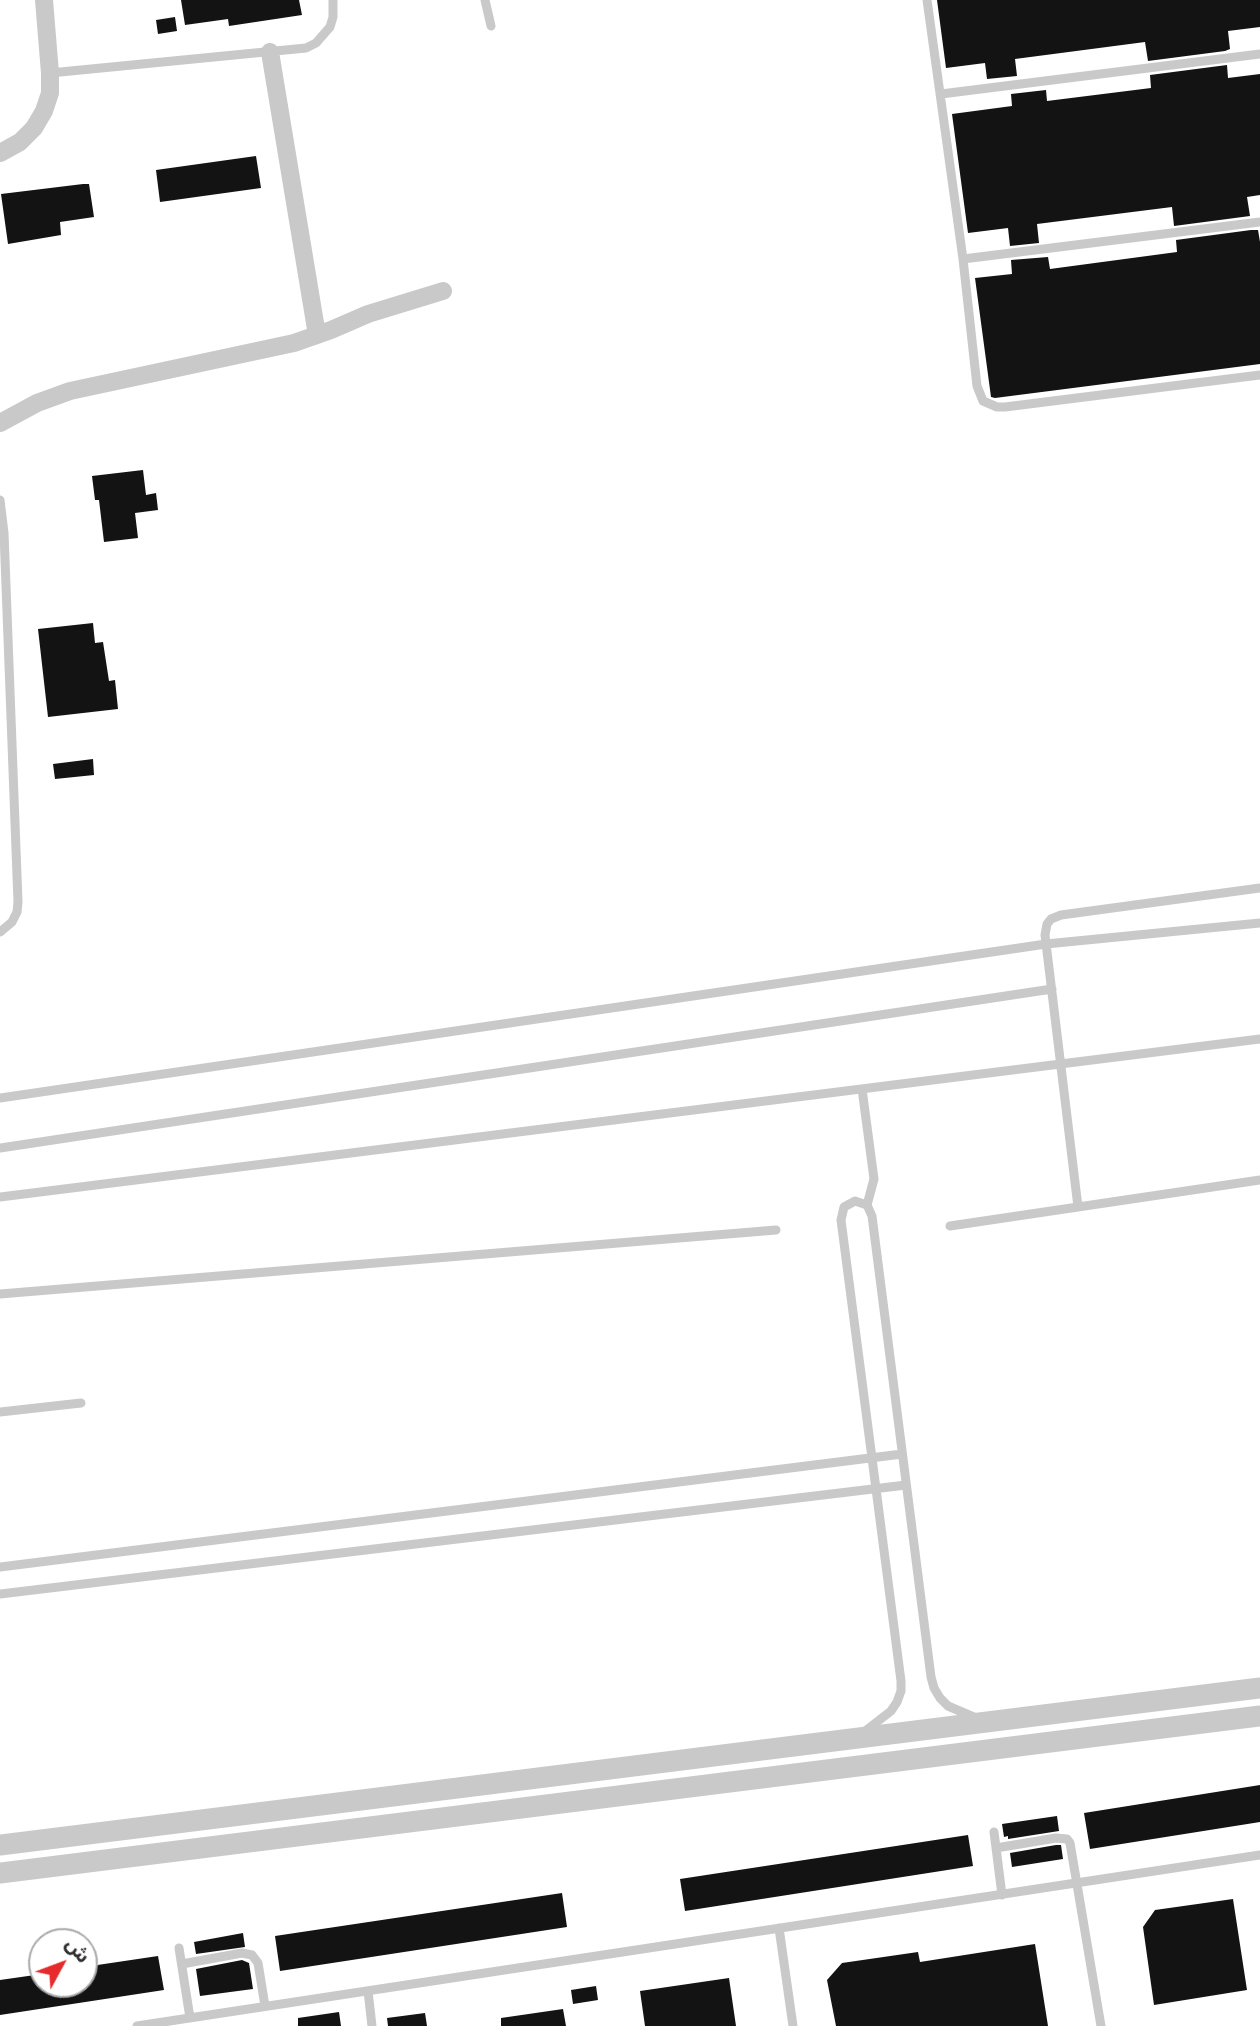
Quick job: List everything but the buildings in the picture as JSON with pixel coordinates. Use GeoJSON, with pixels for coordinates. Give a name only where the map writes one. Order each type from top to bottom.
{"type":"FeatureCollection","features":[{"type":"Feature","properties":{"kind":"street"},"geometry":{"type":"LineString","coordinates":[[0,153],[20,142],[34,128],[50,93],[44,0]]}},
{"type":"Feature","properties":{"kind":"street"},"geometry":{"type":"LineString","coordinates":[[270,52],[317,335]]}},
{"type":"Feature","properties":{"kind":"street"},"geometry":{"type":"LineString","coordinates":[[0,423],[37,403],[70,391],[255,352],[317,335],[368,314],[443,291]]}},
{"type":"Feature","properties":{"kind":"street"},"geometry":{"type":"LineString","coordinates":[[5,1842],[1260,1688]]}},
{"type":"Feature","properties":{"kind":"street"},"geometry":{"type":"LineString","coordinates":[[0,1873],[1260,1716]]}},
{"type":"Feature","properties":{"kind":"street"},"geometry":{"type":"LineString","coordinates":[[948,1726],[940,1736],[939,1743],[940,1749],[945,1754],[950,1754]]}},
{"type":"Feature","properties":{"kind":"lane"},"geometry":{"type":"LineString","coordinates":[[50,74],[306,48],[316,43],[330,27],[333,0]]}},
{"type":"Feature","properties":{"kind":"lane"},"geometry":{"type":"LineString","coordinates":[[485,0],[491,26]]}},
{"type":"Feature","properties":{"kind":"lane"},"geometry":{"type":"LineString","coordinates":[[928,0],[963,259],[977,386],[983,401],[1005,407],[1260,375]]}},
{"type":"Feature","properties":{"kind":"lane"},"geometry":{"type":"LineString","coordinates":[[941,94],[1260,54]]}},
{"type":"Feature","properties":{"kind":"lane"},"geometry":{"type":"LineString","coordinates":[[963,259],[1260,222]]}},
{"type":"Feature","properties":{"kind":"lane"},"geometry":{"type":"LineString","coordinates":[[0,500],[4,533],[4,666],[18,902],[12,922],[0,932]]}},
{"type":"Feature","properties":{"kind":"lane"},"geometry":{"type":"LineString","coordinates":[[1077,1207],[1045,935],[1047,924],[1061,915],[1260,888]]}},
{"type":"Feature","properties":{"kind":"lane"},"geometry":{"type":"LineString","coordinates":[[0,1098],[1046,944],[1260,923]]}},
{"type":"Feature","properties":{"kind":"lane"},"geometry":{"type":"LineString","coordinates":[[0,1148],[1052,989]]}},
{"type":"Feature","properties":{"kind":"lane"},"geometry":{"type":"LineString","coordinates":[[0,1197],[1260,1039]]}},
{"type":"Feature","properties":{"kind":"lane"},"geometry":{"type":"LineString","coordinates":[[862,1089],[874,1179],[867,1205],[872,1216],[930,1677],[940,1698],[948,1706],[987,1723]]}},
{"type":"Feature","properties":{"kind":"lane"},"geometry":{"type":"LineString","coordinates":[[950,1226],[1260,1180]]}},
{"type":"Feature","properties":{"kind":"lane"},"geometry":{"type":"LineString","coordinates":[[855,1738],[891,1711],[901,1691],[841,1220],[841,1213],[849,1203],[855,1201],[867,1205]]}},
{"type":"Feature","properties":{"kind":"lane"},"geometry":{"type":"LineString","coordinates":[[0,1294],[776,1230]]}},
{"type":"Feature","properties":{"kind":"lane"},"geometry":{"type":"LineString","coordinates":[[0,1412],[81,1403]]}},
{"type":"Feature","properties":{"kind":"lane"},"geometry":{"type":"LineString","coordinates":[[0,1567],[902,1454]]}},
{"type":"Feature","properties":{"kind":"lane"},"geometry":{"type":"LineString","coordinates":[[0,1594],[906,1485]]}},
{"type":"Feature","properties":{"kind":"lane"},"geometry":{"type":"LineString","coordinates":[[994,1832],[1002,1895]]}},
{"type":"Feature","properties":{"kind":"lane"},"geometry":{"type":"LineString","coordinates":[[996,1848],[1056,1838],[1067,1839],[1072,1848],[1079,1884],[1101,2026]]}},
{"type":"Feature","properties":{"kind":"lane"},"geometry":{"type":"LineString","coordinates":[[136,2026],[1260,1855]]}},
{"type":"Feature","properties":{"kind":"lane"},"geometry":{"type":"LineString","coordinates":[[779,1928],[793,2026]]}},
{"type":"Feature","properties":{"kind":"lane"},"geometry":{"type":"LineString","coordinates":[[179,1948],[190,2018]]}},
{"type":"Feature","properties":{"kind":"lane"},"geometry":{"type":"LineString","coordinates":[[182,1964],[242,1953],[252,1955],[258,1963],[265,2006]]}},
{"type":"Feature","properties":{"kind":"lane"},"geometry":{"type":"LineString","coordinates":[[368,1991],[372,2026]]}}]}
